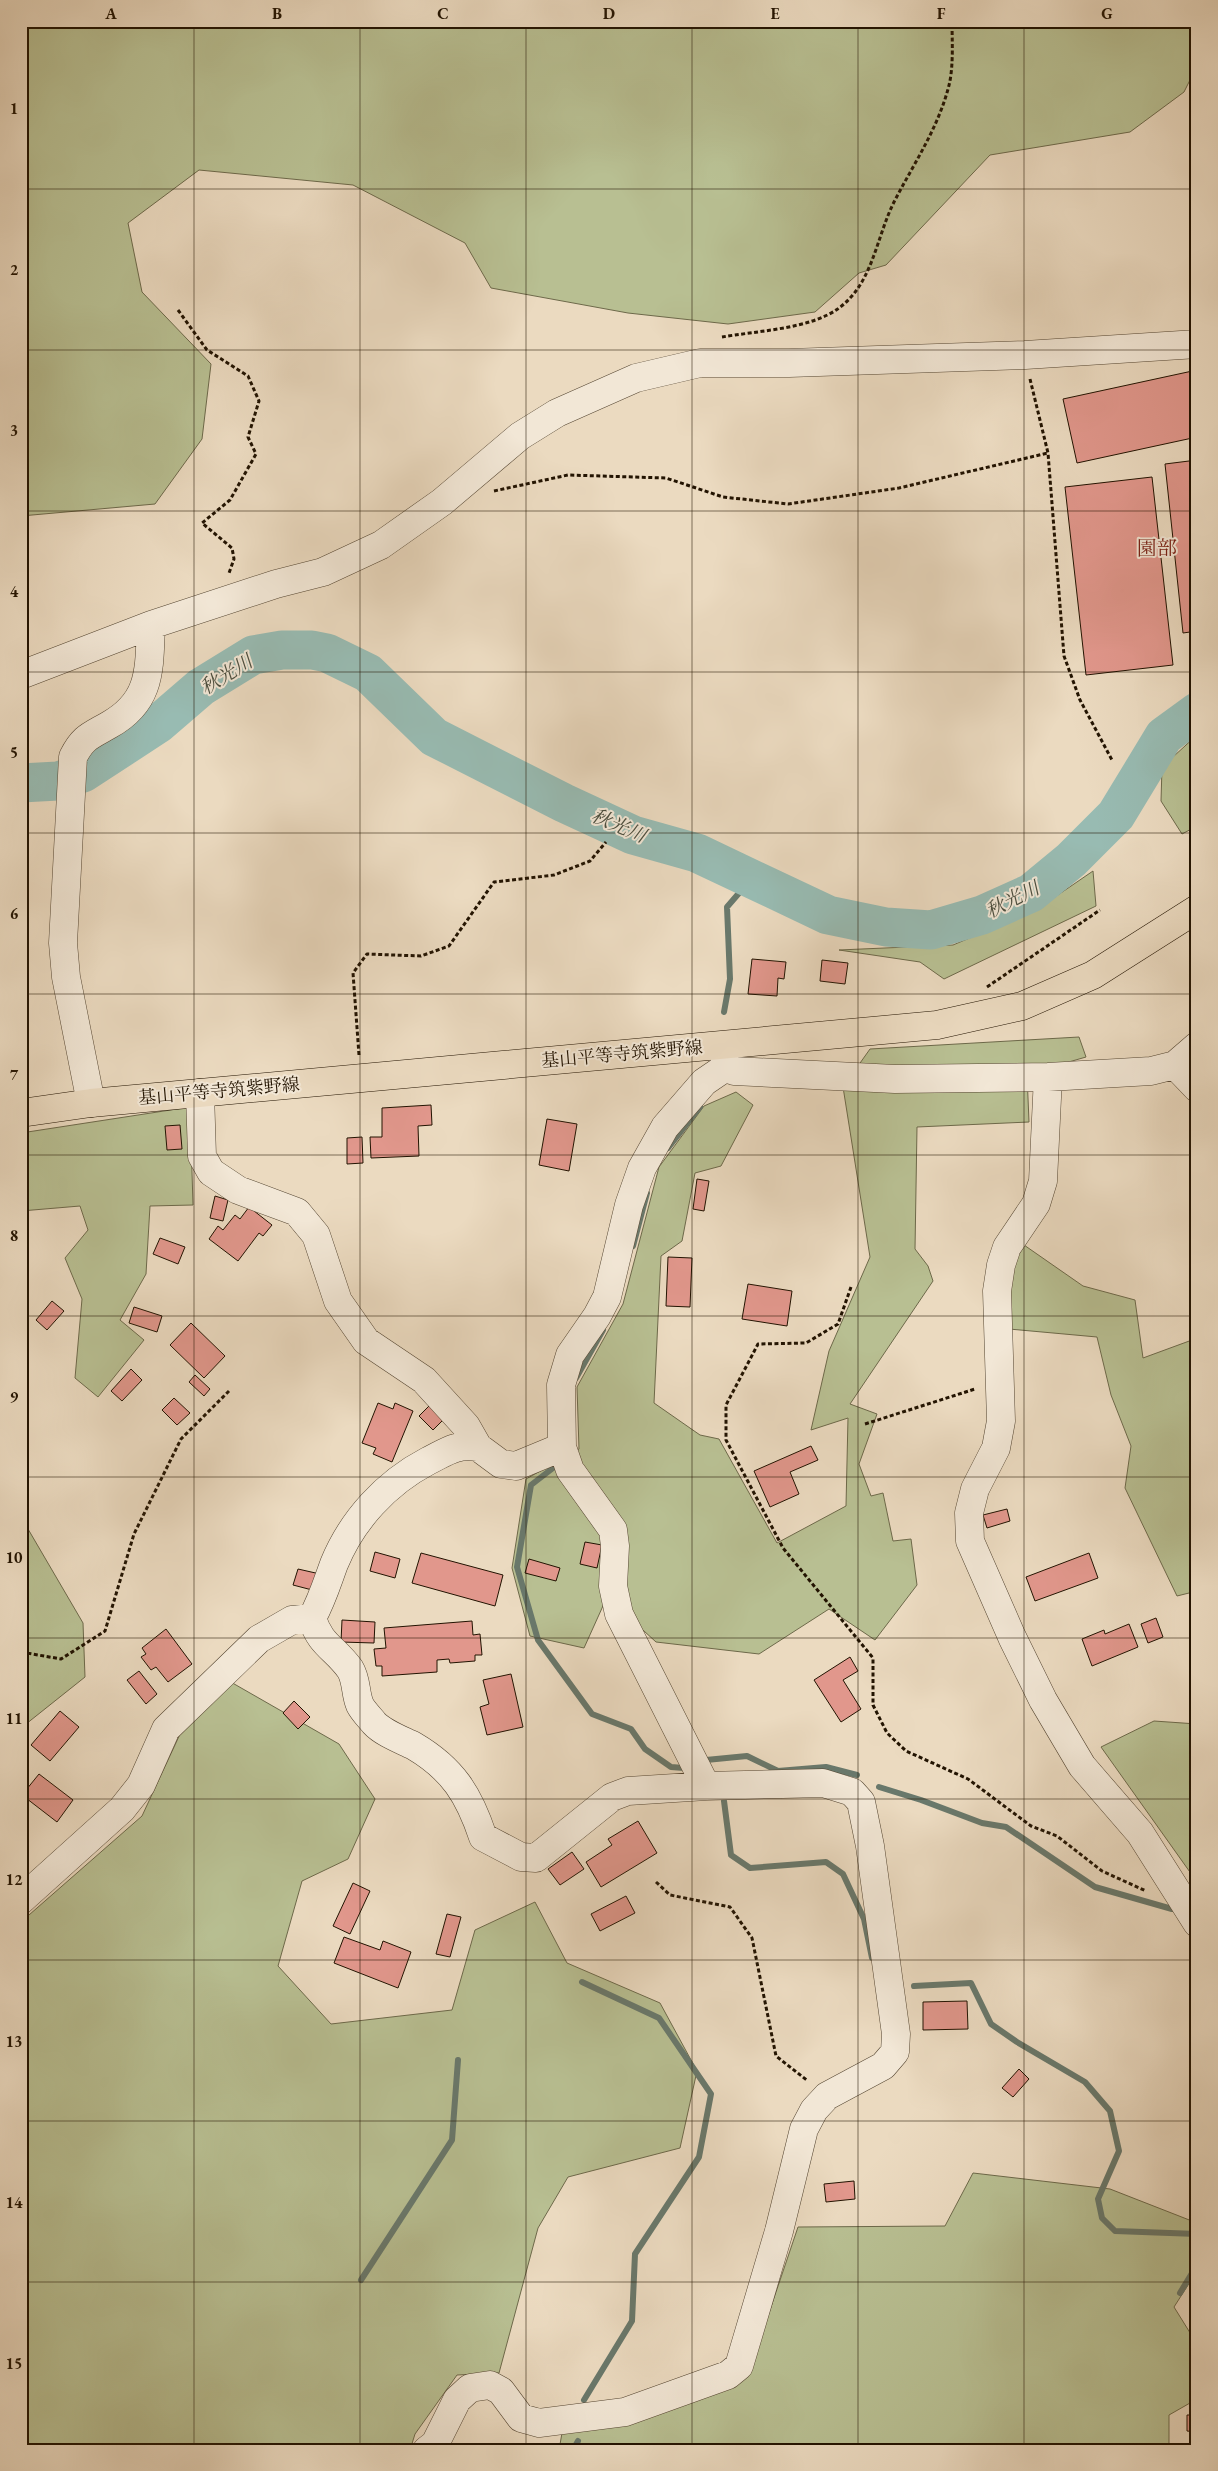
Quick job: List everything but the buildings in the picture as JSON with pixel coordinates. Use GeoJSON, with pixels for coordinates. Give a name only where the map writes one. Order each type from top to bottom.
{"type":"FeatureCollection","features":[{"type":"Feature","properties":{"kind":"main road","name":"基山平等寺筑紫野線"},"geometry":{"type":"LineString","coordinates":[[21,1114],[91,1103],[360,1078],[725,1056],[937,1025],[1022,1006],[1093,975],[1197,909]]}},
{"type":"Feature","properties":{"kind":"street"},"geometry":{"type":"LineString","coordinates":[[21,675],[151,625],[276,584],[323,572],[381,545],[442,502],[520,436],[556,413],[636,378],[700,363],[789,363],[1025,355],[1197,344]]}},
{"type":"Feature","properties":{"kind":"street"},"geometry":{"type":"LineString","coordinates":[[91,1103],[66,978],[63,943],[73,757],[81,742],[123,717],[141,698],[150,666],[151,625]]}},
{"type":"Feature","properties":{"kind":"street"},"geometry":{"type":"LineString","coordinates":[[706,1786],[620,1614],[613,1586],[615,1546],[613,1530],[570,1470],[562,1447],[561,1385],[570,1355],[598,1316],[607,1297],[629,1205],[642,1168],[665,1127],[725,1056],[734,1071],[759,1074],[856,1078],[1048,1077],[1151,1071],[1175,1065],[1197,1046]]}},
{"type":"Feature","properties":{"kind":"street"},"geometry":{"type":"LineString","coordinates":[[1175,1065],[1197,1088]]}},
{"type":"Feature","properties":{"kind":"street"},"geometry":{"type":"LineString","coordinates":[[1048,1077],[1043,1180],[1036,1204],[1007,1247],[1000,1265],[997,1291],[1001,1421],[996,1448],[975,1489],[969,1512],[970,1541],[1012,1637],[1043,1700],[1082,1766],[1140,1833],[1197,1923]]}},
{"type":"Feature","properties":{"kind":"street"},"geometry":{"type":"LineString","coordinates":[[200,1093],[202,1156],[211,1172],[238,1190],[297,1212],[316,1235],[338,1300],[366,1341],[424,1380],[466,1426],[478,1447],[501,1464],[516,1466],[562,1447]]}},
{"type":"Feature","properties":{"kind":"street"},"geometry":{"type":"LineString","coordinates":[[428,2450],[435,2444],[457,2400],[470,2388],[490,2385],[501,2392],[521,2418],[539,2423],[625,2412],[728,2376],[739,2366],[779,2231],[804,2129],[814,2110],[827,2096],[883,2066],[895,2052],[896,2034],[870,1846],[861,1802],[852,1792],[823,1783],[706,1786],[628,1791],[612,1797],[536,1858],[521,1857],[483,1837],[473,1807],[455,1780],[433,1757],[376,1725],[360,1706],[355,1681],[350,1669],[331,1651],[316,1632],[312,1618],[323,1598],[335,1563],[356,1524],[382,1492],[407,1472],[460,1445],[478,1447]]}},
{"type":"Feature","properties":{"kind":"street"},"geometry":{"type":"LineString","coordinates":[[21,1900],[122,1809],[141,1785],[166,1729],[260,1639],[292,1620],[312,1618]]}},
{"type":"Feature","properties":{"kind":"path"},"geometry":{"type":"LineString","coordinates":[[700,363],[707,347],[721,337],[822,318],[839,308],[859,287],[872,262],[881,233],[894,203],[923,150],[949,88],[952,21]]}},
{"type":"Feature","properties":{"kind":"path"},"geometry":{"type":"LineString","coordinates":[[178,310],[207,350],[248,376],[259,401],[248,437],[256,454],[230,500],[202,523],[232,548],[234,559],[229,573]]}},
{"type":"Feature","properties":{"kind":"path"},"geometry":{"type":"LineString","coordinates":[[1025,355],[1048,453],[1064,656],[1080,700],[1112,760]]}},
{"type":"Feature","properties":{"kind":"path"},"geometry":{"type":"LineString","coordinates":[[491,491],[568,475],[666,478],[723,497],[788,504],[899,488],[1048,453]]}},
{"type":"Feature","properties":{"kind":"path"},"geometry":{"type":"LineString","coordinates":[[360,1078],[353,973],[367,954],[421,956],[449,946],[494,882],[554,875],[590,861],[606,842]]}},
{"type":"Feature","properties":{"kind":"path"},"geometry":{"type":"LineString","coordinates":[[983,990],[1100,910]]}},
{"type":"Feature","properties":{"kind":"path"},"geometry":{"type":"LineString","coordinates":[[851,1287],[838,1324],[806,1343],[758,1344],[726,1405],[726,1440],[778,1540],[873,1658],[873,1705],[887,1733],[906,1751],[968,1779],[1031,1826],[1057,1836],[1102,1871],[1162,1898],[1182,1898]]}},
{"type":"Feature","properties":{"kind":"path"},"geometry":{"type":"LineString","coordinates":[[865,1424],[1000,1381]]}},
{"type":"Feature","properties":{"kind":"path"},"geometry":{"type":"LineString","coordinates":[[21,1652],[61,1659],[105,1631],[134,1534],[181,1439],[229,1391]]}},
{"type":"Feature","properties":{"kind":"path"},"geometry":{"type":"LineString","coordinates":[[656,1882],[670,1896],[730,1906],[752,1938],[776,2056],[827,2096]]}},
{"type":"Feature","properties":{"kind":"green space"},"geometry":{"type":"Polygon","coordinates":[[[21,21],[1197,21],[1197,66],[1184,92],[1130,132],[990,155],[886,265],[859,273],[815,312],[728,324],[628,313],[491,288],[465,243],[353,185],[199,170],[128,223],[142,292],[211,364],[202,439],[155,504],[21,516],[21,21]]]}},
{"type":"Feature","properties":{"kind":"green space"},"geometry":{"type":"Polygon","coordinates":[[[1197,735],[1197,826],[1182,834],[1161,801],[1162,767],[1197,735]]]}},
{"type":"Feature","properties":{"kind":"green space"},"geometry":{"type":"Polygon","coordinates":[[[1093,871],[1096,906],[944,979],[920,962],[839,950],[953,945],[1036,910],[1093,871]]]}},
{"type":"Feature","properties":{"kind":"green space"},"geometry":{"type":"Polygon","coordinates":[[[1079,1037],[1086,1057],[1027,1074],[1029,1122],[917,1127],[915,1249],[928,1266],[933,1281],[850,1404],[877,1414],[859,1464],[871,1496],[883,1493],[893,1541],[911,1539],[917,1585],[875,1640],[829,1609],[759,1654],[656,1642],[607,1597],[584,1648],[530,1636],[512,1568],[526,1479],[579,1449],[577,1387],[623,1304],[659,1167],[704,1106],[736,1092],[753,1105],[721,1166],[695,1173],[682,1241],[661,1256],[654,1403],[700,1435],[719,1439],[777,1543],[846,1506],[848,1418],[811,1430],[829,1351],[870,1257],[843,1087],[870,1049],[1079,1037]]]}},
{"type":"Feature","properties":{"kind":"green space"},"geometry":{"type":"Polygon","coordinates":[[[190,1107],[193,1205],[150,1206],[146,1274],[120,1320],[144,1340],[98,1397],[75,1378],[82,1299],[65,1258],[88,1230],[80,1206],[21,1211],[21,1133],[190,1107]]]}},
{"type":"Feature","properties":{"kind":"green space"},"geometry":{"type":"Polygon","coordinates":[[[1024,1245],[1083,1286],[1135,1300],[1143,1358],[1192,1340],[1197,1341],[1197,1591],[1177,1596],[1125,1488],[1131,1446],[1111,1395],[1097,1337],[1009,1329],[1005,1279],[1024,1245]]]}},
{"type":"Feature","properties":{"kind":"green space"},"geometry":{"type":"Polygon","coordinates":[[[21,1517],[83,1623],[85,1677],[21,1728],[21,1517]]]}},
{"type":"Feature","properties":{"kind":"green space"},"geometry":{"type":"Polygon","coordinates":[[[229,1681],[339,1744],[375,1799],[348,1859],[302,1881],[278,1966],[331,2024],[452,2010],[475,1930],[535,1902],[567,1963],[660,2003],[697,2071],[680,2148],[568,2177],[538,2228],[499,2373],[457,2375],[415,2434],[410,2450],[21,2450],[21,1922],[142,1816],[181,1732],[229,1681]]]}},
{"type":"Feature","properties":{"kind":"green space"},"geometry":{"type":"Polygon","coordinates":[[[1154,1721],[1197,1724],[1197,1882],[1101,1747],[1154,1721]]]}},
{"type":"Feature","properties":{"kind":"green space"},"geometry":{"type":"Polygon","coordinates":[[[973,2173],[1110,2189],[1197,2223],[1197,2271],[1174,2307],[1197,2344],[1197,2399],[1169,2415],[1169,2450],[559,2450],[562,2433],[748,2375],[798,2227],[945,2226],[973,2173]]]}},
{"type":"Feature","properties":{"kind":"waterway","name":"秋光川"},"geometry":{"type":"LineString","coordinates":[[21,783],[58,781],[83,773],[158,724],[201,687],[253,655],[282,650],[312,650],[327,653],[368,673],[434,737],[564,803],[633,835],[697,853],[828,915],[886,927],[931,930],[982,915],[1031,893],[1071,860],[1116,815],[1164,736],[1197,712]]}},
{"type":"Feature","properties":{"kind":"waterway"},"geometry":{"type":"LineString","coordinates":[[724,1012],[730,979],[727,907],[752,878]]}},
{"type":"Feature","properties":{"kind":"waterway"},"geometry":{"type":"LineString","coordinates":[[668,1148],[700,1107]]}},
{"type":"Feature","properties":{"kind":"waterway"},"geometry":{"type":"LineString","coordinates":[[633,1246],[647,1193]]}},
{"type":"Feature","properties":{"kind":"waterway"},"geometry":{"type":"LineString","coordinates":[[576,1378],[603,1330]]}},
{"type":"Feature","properties":{"kind":"waterway"},"geometry":{"type":"LineString","coordinates":[[553,1468],[531,1485],[517,1567],[538,1640],[592,1714],[631,1729],[645,1749],[671,1767],[684,1768]]}},
{"type":"Feature","properties":{"kind":"waterway"},"geometry":{"type":"LineString","coordinates":[[706,1760],[747,1756],[778,1771],[826,1767],[857,1775]]}},
{"type":"Feature","properties":{"kind":"waterway"},"geometry":{"type":"LineString","coordinates":[[879,1787],[921,1800],[982,1823],[1006,1827],[1095,1887],[1172,1909]]}},
{"type":"Feature","properties":{"kind":"waterway"},"geometry":{"type":"LineString","coordinates":[[724,1801],[731,1855],[750,1868],[826,1862],[843,1874],[864,1919],[872,1958]]}},
{"type":"Feature","properties":{"kind":"waterway"},"geometry":{"type":"LineString","coordinates":[[582,1982],[659,2018],[711,2094],[699,2157],[635,2254],[632,2321],[584,2400]]}},
{"type":"Feature","properties":{"kind":"waterway"},"geometry":{"type":"LineString","coordinates":[[914,1986],[971,1983],[991,2024],[1017,2042],[1085,2082],[1110,2111],[1119,2151],[1098,2199],[1102,2218],[1115,2231],[1197,2234]]}},
{"type":"Feature","properties":{"kind":"waterway"},"geometry":{"type":"LineString","coordinates":[[361,2280],[452,2140],[458,2060]]}},
{"type":"Feature","properties":{"kind":"waterway"},"geometry":{"type":"LineString","coordinates":[[1180,2293],[1197,2265]]}},
{"type":"Feature","properties":{"kind":"waterway"},"geometry":{"type":"LineString","coordinates":[[573,2450],[578,2441]]}},
{"type":"Feature","properties":{"kind":"district","name":"園部"},"geometry":{"type":"Point","coordinates":[1157,548]}}]}
